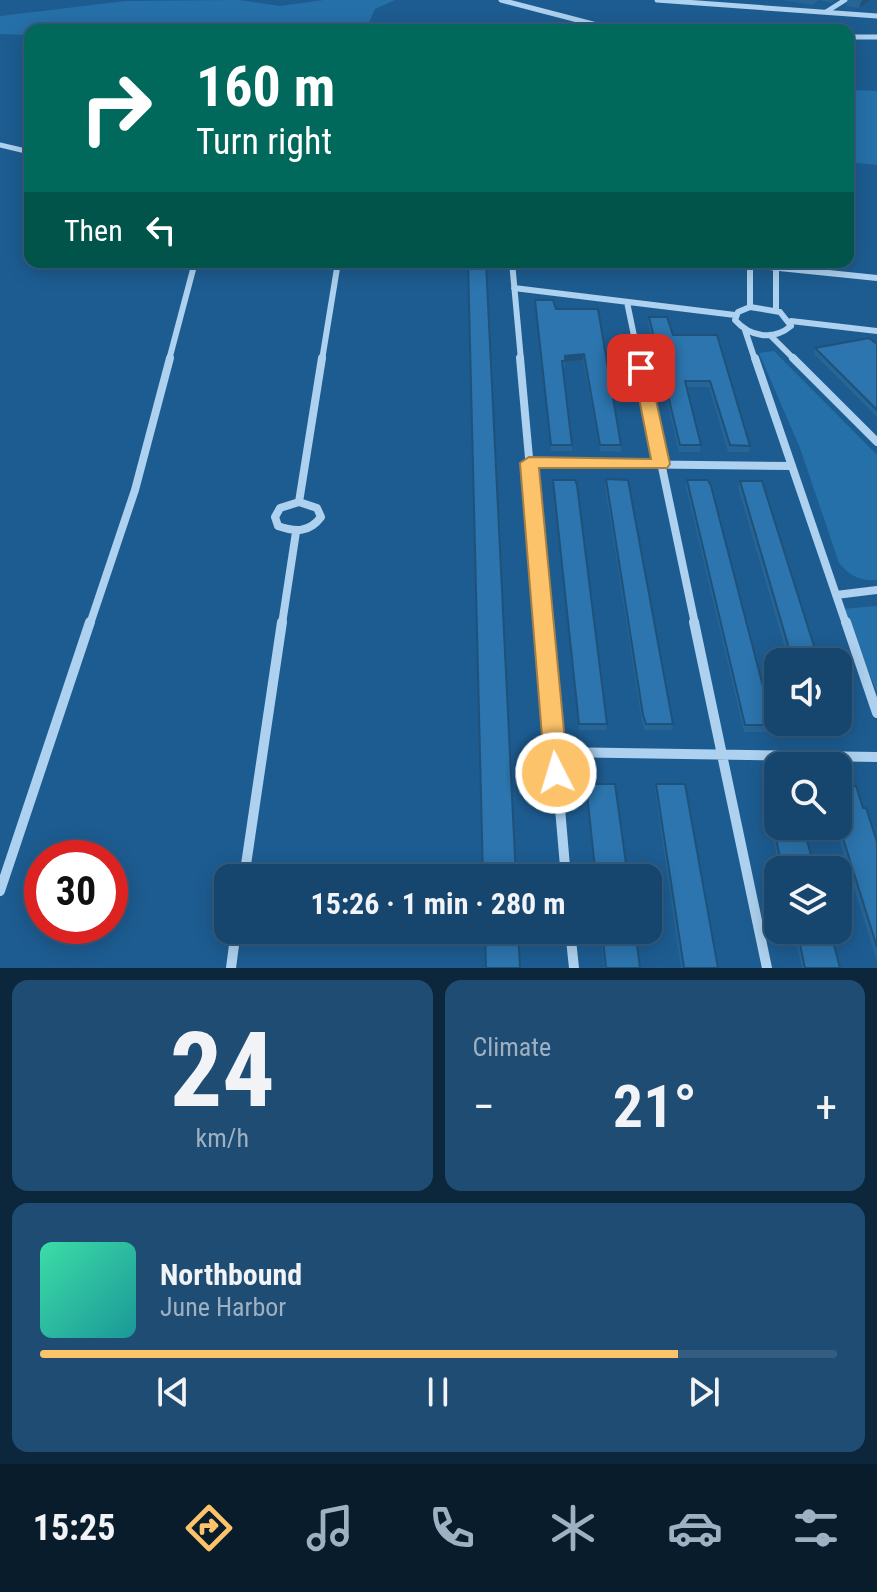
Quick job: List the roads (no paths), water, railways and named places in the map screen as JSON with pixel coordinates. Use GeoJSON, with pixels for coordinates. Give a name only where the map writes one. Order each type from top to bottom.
{"type":"FeatureCollection","features":[{"type":"Feature","properties":{"kind":"street"},"geometry":{"type":"LineString","coordinates":[[501,0],[593,24]]}},
{"type":"Feature","properties":{"kind":"street"},"geometry":{"type":"LineString","coordinates":[[657,0],[877,16]]}},
{"type":"Feature","properties":{"kind":"street"},"geometry":{"type":"LineString","coordinates":[[752,7],[765,0]]}},
{"type":"Feature","properties":{"kind":"street"},"geometry":{"type":"LineString","coordinates":[[825,12],[845,0]]}},
{"type":"Feature","properties":{"kind":"street"},"geometry":{"type":"LineString","coordinates":[[854,37],[877,37]]}},
{"type":"Feature","properties":{"kind":"street"},"geometry":{"type":"LineString","coordinates":[[0,145],[24,151]]}},
{"type":"Feature","properties":{"kind":"street"},"geometry":{"type":"LineString","coordinates":[[0,891],[135,490],[193,268]]}},
{"type":"Feature","properties":{"kind":"street"},"geometry":{"type":"LineString","coordinates":[[299,502],[337,268]]}},
{"type":"Feature","properties":{"kind":"street"},"geometry":{"type":"LineString","coordinates":[[512,268],[565,864]]}},
{"type":"Feature","properties":{"kind":"street"},"geometry":{"type":"LineString","coordinates":[[750,268],[750,307]]}},
{"type":"Feature","properties":{"kind":"street"},"geometry":{"type":"LineString","coordinates":[[776,309],[776,268],[877,278]]}},
{"type":"Feature","properties":{"kind":"street"},"geometry":{"type":"LineString","coordinates":[[514,288],[735,315],[750,307],[776,309],[791,321],[877,331]]}},
{"type":"Feature","properties":{"kind":"street"},"geometry":{"type":"LineString","coordinates":[[627,302],[767,968]]}},
{"type":"Feature","properties":{"kind":"street"},"geometry":{"type":"LineString","coordinates":[[735,315],[737,324],[745,330],[770,335],[789,330],[791,321]]}},
{"type":"Feature","properties":{"kind":"street"},"geometry":{"type":"LineString","coordinates":[[745,330],[877,713]]}},
{"type":"Feature","properties":{"kind":"street"},"geometry":{"type":"LineString","coordinates":[[770,335],[877,442]]}},
{"type":"Feature","properties":{"kind":"street"},"geometry":{"type":"LineString","coordinates":[[529,463],[792,466]]}},
{"type":"Feature","properties":{"kind":"street"},"geometry":{"type":"LineString","coordinates":[[299,502],[317,508],[321,517],[310,529],[296,532],[278,526],[275,517],[280,508],[299,502]]}},
{"type":"Feature","properties":{"kind":"street"},"geometry":{"type":"LineString","coordinates":[[246,864],[296,532]]}},
{"type":"Feature","properties":{"kind":"street"},"geometry":{"type":"LineString","coordinates":[[836,595],[877,590]]}},
{"type":"Feature","properties":{"kind":"street"},"geometry":{"type":"LineString","coordinates":[[555,752],[877,757]]}},
{"type":"Feature","properties":{"kind":"street"},"geometry":{"type":"LineString","coordinates":[[231,968],[234,944]]}},
{"type":"Feature","properties":{"kind":"street"},"geometry":{"type":"LineString","coordinates":[[571,944],[574,968]]}}]}
